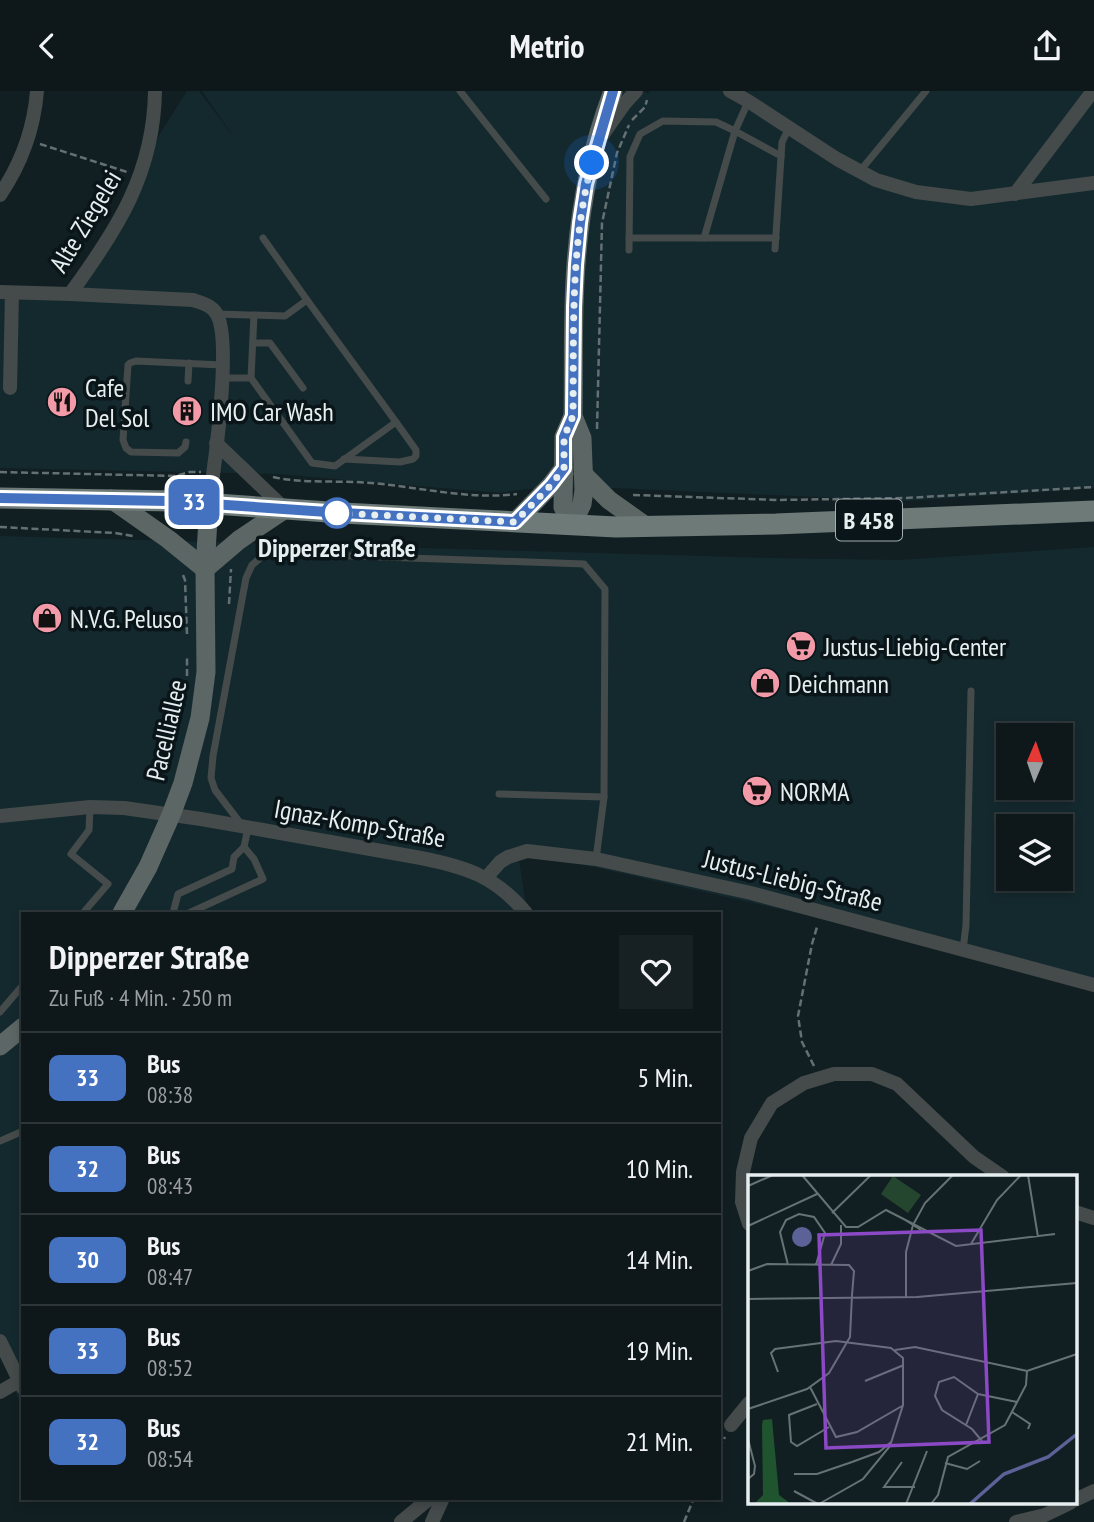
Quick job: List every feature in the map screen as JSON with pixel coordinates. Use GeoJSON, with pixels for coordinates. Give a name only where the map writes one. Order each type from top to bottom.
{"type":"FeatureCollection","features":[{"type":"Feature","properties":{"kind":"main road"},"geometry":{"type":"LineString","coordinates":[[572,525],[563,507],[564,437],[573,416],[576,265],[586,184],[613,91]]}},
{"type":"Feature","properties":{"kind":"main road"},"geometry":{"type":"LineString","coordinates":[[572,525],[582,504],[583,474],[582,438],[573,416]]}},
{"type":"Feature","properties":{"kind":"main road"},"geometry":{"type":"LineString","coordinates":[[515,522],[564,468]]}},
{"type":"Feature","properties":{"kind":"main road"},"geometry":{"type":"LineString","coordinates":[[583,474],[609,500],[647,527]]}},
{"type":"Feature","properties":{"kind":"main road","name":"B 458"},"geometry":{"type":"LineString","coordinates":[[0,498],[209,503],[430,518],[647,527],[1094,511]]}},
{"type":"Feature","properties":{"kind":"main road"},"geometry":{"type":"LineString","coordinates":[[111,499],[205,569],[239,540],[285,509]]}},
{"type":"Feature","properties":{"kind":"main road","name":"Pacelliallee"},"geometry":{"type":"LineString","coordinates":[[123,912],[148,867],[171,815],[183,783],[200,718],[206,672],[205,569],[209,503]]}},
{"type":"Feature","properties":{"kind":"main road"},"geometry":{"type":"LineString","coordinates":[[1,1045],[21,1029]]}},
{"type":"Feature","properties":{"kind":"street"},"geometry":{"type":"LineString","coordinates":[[0,195],[25,149],[35,112],[37,91]]}},
{"type":"Feature","properties":{"kind":"street","name":"Alte Ziegelei"},"geometry":{"type":"LineString","coordinates":[[70,294],[117,223],[140,176],[148,153],[155,91]]}},
{"type":"Feature","properties":{"kind":"street"},"geometry":{"type":"LineString","coordinates":[[730,91],[876,180],[916,192],[971,199],[1094,183]]}},
{"type":"Feature","properties":{"kind":"street"},"geometry":{"type":"LineString","coordinates":[[1015,194],[1093,91]]}},
{"type":"Feature","properties":{"kind":"street"},"geometry":{"type":"LineString","coordinates":[[597,142],[641,94]]}},
{"type":"Feature","properties":{"kind":"street","name":"Alte Ziegelei"},"geometry":{"type":"LineString","coordinates":[[10,388],[6,292],[193,300],[208,305],[217,314]]}},
{"type":"Feature","properties":{"kind":"street"},"geometry":{"type":"LineString","coordinates":[[209,503],[222,371],[222,328],[217,314]]}},
{"type":"Feature","properties":{"kind":"street"},"geometry":{"type":"LineString","coordinates":[[216,443],[285,509]]}},
{"type":"Feature","properties":{"kind":"street","name":"Ignaz-Komp-Straße"},"geometry":{"type":"LineString","coordinates":[[0,815],[104,806],[246,827],[456,865],[486,879],[514,899],[525,912]]}},
{"type":"Feature","properties":{"kind":"street","name":"Justus-Liebig-Straße"},"geometry":{"type":"LineString","coordinates":[[486,879],[508,856],[527,851],[596,859],[751,893],[963,950],[1055,979],[1094,985]]}},
{"type":"Feature","properties":{"kind":"street"},"geometry":{"type":"LineString","coordinates":[[748,1221],[742,1202],[743,1172],[751,1137],[772,1103],[804,1083],[834,1074],[872,1074],[897,1084],[974,1157],[1000,1175]]}},
{"type":"Feature","properties":{"kind":"street"},"geometry":{"type":"LineString","coordinates":[[1076,1212],[1094,1218]]}},
{"type":"Feature","properties":{"kind":"street"},"geometry":{"type":"LineString","coordinates":[[0,1341],[21,1385],[0,1392]]}},
{"type":"Feature","properties":{"kind":"street"},"geometry":{"type":"LineString","coordinates":[[731,1425],[748,1404]]}},
{"type":"Feature","properties":{"kind":"street"},"geometry":{"type":"LineString","coordinates":[[1076,1500],[1094,1491]]}},
{"type":"Feature","properties":{"kind":"street"},"geometry":{"type":"LineString","coordinates":[[401,1522],[428,1500]]}},
{"type":"Feature","properties":{"kind":"street"},"geometry":{"type":"LineString","coordinates":[[432,1522],[442,1500]]}},
{"type":"Feature","properties":{"kind":"street"},"geometry":{"type":"LineString","coordinates":[[1016,1522],[1043,1509],[1061,1505]]}},
{"type":"Feature","properties":{"kind":"lane"},"geometry":{"type":"LineString","coordinates":[[460,91],[546,199]]}},
{"type":"Feature","properties":{"kind":"lane"},"geometry":{"type":"LineString","coordinates":[[860,171],[926,91]]}},
{"type":"Feature","properties":{"kind":"lane"},"geometry":{"type":"LineString","coordinates":[[704,238],[735,131],[748,101]]}},
{"type":"Feature","properties":{"kind":"lane"},"geometry":{"type":"LineString","coordinates":[[629,250],[630,156],[640,134],[663,121],[716,122],[781,156]]}},
{"type":"Feature","properties":{"kind":"lane"},"geometry":{"type":"LineString","coordinates":[[775,249],[782,142],[789,128]]}},
{"type":"Feature","properties":{"kind":"lane"},"geometry":{"type":"LineString","coordinates":[[263,238],[416,450],[413,459],[408,461],[344,459]]}},
{"type":"Feature","properties":{"kind":"lane"},"geometry":{"type":"LineString","coordinates":[[629,238],[776,238]]}},
{"type":"Feature","properties":{"kind":"lane"},"geometry":{"type":"LineString","coordinates":[[217,314],[285,316],[307,300]]}},
{"type":"Feature","properties":{"kind":"lane"},"geometry":{"type":"LineString","coordinates":[[254,315],[251,378],[312,463],[335,466],[396,422]]}},
{"type":"Feature","properties":{"kind":"lane"},"geometry":{"type":"LineString","coordinates":[[253,343],[270,343],[303,388]]}},
{"type":"Feature","properties":{"kind":"lane"},"geometry":{"type":"LineString","coordinates":[[186,442],[185,447],[178,453],[131,451],[126,448],[123,440],[127,369],[130,363],[189,363],[251,378]]}},
{"type":"Feature","properties":{"kind":"lane"},"geometry":{"type":"LineString","coordinates":[[188,381],[189,363]]}},
{"type":"Feature","properties":{"kind":"lane"},"geometry":{"type":"LineString","coordinates":[[173,912],[178,894],[232,869],[234,857],[244,847],[246,827],[215,790],[211,778],[246,578],[252,565],[266,553],[584,564],[605,589],[604,796],[596,859]]}},
{"type":"Feature","properties":{"kind":"lane"},"geometry":{"type":"LineString","coordinates":[[963,950],[971,691]]}},
{"type":"Feature","properties":{"kind":"lane"},"geometry":{"type":"LineString","coordinates":[[499,794],[604,796]]}},
{"type":"Feature","properties":{"kind":"lane"},"geometry":{"type":"LineString","coordinates":[[84,912],[108,884],[71,854],[89,830],[90,807]]}},
{"type":"Feature","properties":{"kind":"lane"},"geometry":{"type":"LineString","coordinates":[[191,912],[262,879],[254,859],[244,847]]}},
{"type":"Feature","properties":{"kind":"lane"},"geometry":{"type":"LineString","coordinates":[[0,1012],[21,987]]}},
{"type":"Feature","properties":{"kind":"lane"},"geometry":{"type":"LineString","coordinates":[[0,1141],[21,1132]]}},
{"type":"Feature","properties":{"kind":"path"},"geometry":{"type":"LineString","coordinates":[[597,430],[603,223],[617,153],[629,125],[645,107],[641,94]]}},
{"type":"Feature","properties":{"kind":"path"},"geometry":{"type":"LineString","coordinates":[[27,140],[140,176]]}},
{"type":"Feature","properties":{"kind":"path"},"geometry":{"type":"LineString","coordinates":[[0,472],[175,476],[190,472]]}},
{"type":"Feature","properties":{"kind":"path"},"geometry":{"type":"LineString","coordinates":[[272,477],[372,483],[485,495],[524,493]]}},
{"type":"Feature","properties":{"kind":"path"},"geometry":{"type":"LineString","coordinates":[[628,495],[804,500],[919,497],[1094,487]]}},
{"type":"Feature","properties":{"kind":"path"},"geometry":{"type":"LineString","coordinates":[[0,527],[115,533],[139,538]]}},
{"type":"Feature","properties":{"kind":"path"},"geometry":{"type":"LineString","coordinates":[[181,571],[185,580],[187,636]]}},
{"type":"Feature","properties":{"kind":"path"},"geometry":{"type":"LineString","coordinates":[[187,655],[187,680]]}},
{"type":"Feature","properties":{"kind":"path"},"geometry":{"type":"LineString","coordinates":[[818,922],[811,944],[798,1016],[802,1042],[819,1078]]}},
{"type":"Feature","properties":{"kind":"path"},"geometry":{"type":"LineString","coordinates":[[684,1522],[693,1500]]}},
{"type":"Feature","properties":{"kind":"shaded area"},"geometry":{"type":"Polygon","coordinates":[[[187,91],[199,91],[238,143],[202,91],[644,91],[648,94],[649,91],[1094,91],[1094,488],[907,501],[615,488],[527,489],[500,493],[277,474],[0,468],[0,292],[70,293],[113,230],[148,153],[187,91]]]}},
{"type":"Feature","properties":{"kind":"shaded area"},"geometry":{"type":"Polygon","coordinates":[[[0,536],[899,560],[1094,547],[1094,989],[833,921],[585,865],[537,851],[518,853],[527,912],[21,912],[21,1405],[0,1355],[0,536]]]}},
{"type":"Feature","properties":{"kind":"bus line","name":"33"},"geometry":{"type":"LineString","coordinates":[[0,498],[168,501],[515,522],[564,468],[564,437],[573,416],[574,307],[580,223],[586,184],[613,91]]}},
{"type":"Feature","properties":{"kind":"place","name":"Cafe Del Sol"},"geometry":{"type":"Point","coordinates":[62,402]}},
{"type":"Feature","properties":{"kind":"place","name":"IMO Car Wash"},"geometry":{"type":"Point","coordinates":[187,411]}},
{"type":"Feature","properties":{"kind":"place","name":"Dipperzer Straße"},"geometry":{"type":"Point","coordinates":[337,513]}},
{"type":"Feature","properties":{"kind":"place","name":"N.V.G. Peluso"},"geometry":{"type":"Point","coordinates":[47,618]}},
{"type":"Feature","properties":{"kind":"place","name":"Justus-Liebig-Center"},"geometry":{"type":"Point","coordinates":[801,646]}},
{"type":"Feature","properties":{"kind":"place","name":"Deichmann"},"geometry":{"type":"Point","coordinates":[765,683]}},
{"type":"Feature","properties":{"kind":"place","name":"NORMA"},"geometry":{"type":"Point","coordinates":[757,791]}},
{"type":"Feature","properties":{"kind":"route"},"geometry":{"type":"LineString","coordinates":[[337,513],[515,522],[564,468],[564,437],[573,416],[576,265],[586,184],[592,163]]}}]}
